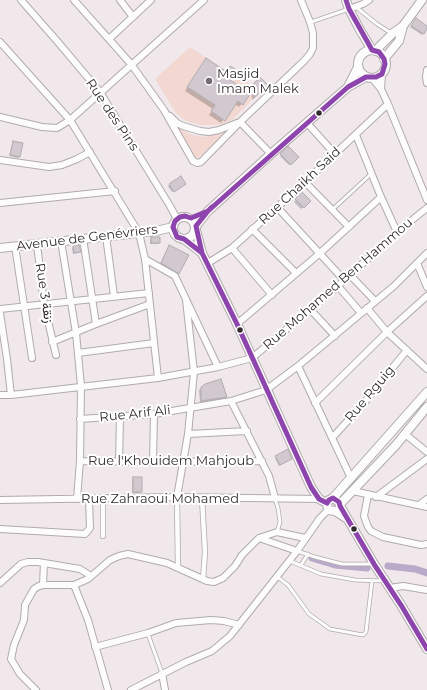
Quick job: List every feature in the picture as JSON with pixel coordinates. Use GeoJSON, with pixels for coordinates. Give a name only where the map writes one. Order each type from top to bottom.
{"type":"FeatureCollection","features":[{"type":"Feature","properties":{"kind":"street","name":"Rue des Pins"},"geometry":{"type":"LineString","coordinates":[[21,0],[57,40],[100,92],[177,219]]}},
{"type":"Feature","properties":{"kind":"street"},"geometry":{"type":"LineString","coordinates":[[74,0],[131,64],[164,110],[193,161],[197,163],[200,162],[310,54],[313,48],[313,33],[301,0]]}},
{"type":"Feature","properties":{"kind":"street"},"geometry":{"type":"LineString","coordinates":[[120,0],[133,17]]}},
{"type":"Feature","properties":{"kind":"street"},"geometry":{"type":"LineString","coordinates":[[109,39],[151,0]]}},
{"type":"Feature","properties":{"kind":"street"},"geometry":{"type":"LineString","coordinates":[[0,117],[42,128],[57,128],[70,120],[204,0]]}},
{"type":"Feature","properties":{"kind":"street"},"geometry":{"type":"LineString","coordinates":[[346,0],[352,8],[360,30],[373,51],[379,52],[384,59],[385,64],[382,74],[381,89]]}},
{"type":"Feature","properties":{"kind":"street"},"geometry":{"type":"LineString","coordinates":[[352,8],[369,0]]}},
{"type":"Feature","properties":{"kind":"street"},"geometry":{"type":"LineString","coordinates":[[348,87],[358,66],[359,59],[363,54],[373,51],[403,26],[422,0]]}},
{"type":"Feature","properties":{"kind":"street"},"geometry":{"type":"LineString","coordinates":[[384,59],[399,41],[403,26]]}},
{"type":"Feature","properties":{"kind":"street"},"geometry":{"type":"LineString","coordinates":[[360,30],[363,54]]}},
{"type":"Feature","properties":{"kind":"street"},"geometry":{"type":"LineString","coordinates":[[0,42],[70,120],[139,232],[145,259],[158,378]]}},
{"type":"Feature","properties":{"kind":"street"},"geometry":{"type":"LineString","coordinates":[[358,66],[360,71],[369,77],[381,89],[427,200]]}},
{"type":"Feature","properties":{"kind":"street"},"geometry":{"type":"LineString","coordinates":[[427,70],[427,83]]}},
{"type":"Feature","properties":{"kind":"street"},"geometry":{"type":"LineString","coordinates":[[184,239],[193,235],[208,211],[348,87],[369,77],[382,74]]}},
{"type":"Feature","properties":{"kind":"street","name":"Rue Chaikh Said"},"geometry":{"type":"LineString","coordinates":[[208,263],[232,248],[388,104]]}},
{"type":"Feature","properties":{"kind":"street"},"geometry":{"type":"LineString","coordinates":[[164,110],[177,123],[200,131],[209,132],[219,130],[240,122]]}},
{"type":"Feature","properties":{"kind":"street"},"geometry":{"type":"LineString","coordinates":[[240,122],[271,154]]}},
{"type":"Feature","properties":{"kind":"street"},"geometry":{"type":"LineString","coordinates":[[307,122],[334,154]]}},
{"type":"Feature","properties":{"kind":"street"},"geometry":{"type":"LineString","coordinates":[[356,135],[397,232]]}},
{"type":"Feature","properties":{"kind":"street"},"geometry":{"type":"LineString","coordinates":[[0,160],[49,166],[62,165],[90,152]]}},
{"type":"Feature","properties":{"kind":"street"},"geometry":{"type":"LineString","coordinates":[[305,182],[349,227]]}},
{"type":"Feature","properties":{"kind":"street"},"geometry":{"type":"LineString","coordinates":[[0,203],[115,191]]}},
{"type":"Feature","properties":{"kind":"street"},"geometry":{"type":"LineString","coordinates":[[237,324],[319,254],[381,197]]}},
{"type":"Feature","properties":{"kind":"street"},"geometry":{"type":"LineString","coordinates":[[278,207],[344,280]]}},
{"type":"Feature","properties":{"kind":"street","name":"Rue Mohamed Ben Hammou"},"geometry":{"type":"LineString","coordinates":[[0,395],[158,378],[218,367],[252,358],[338,286],[397,232],[427,208]]}},
{"type":"Feature","properties":{"kind":"street"},"geometry":{"type":"LineString","coordinates":[[202,253],[184,239],[177,237],[173,227],[177,219],[185,216],[191,218],[208,211]]}},
{"type":"Feature","properties":{"kind":"street"},"geometry":{"type":"LineString","coordinates":[[191,218],[196,228],[202,253],[237,324],[311,487],[347,518],[427,649]]}},
{"type":"Feature","properties":{"kind":"street","name":"Avenue de Genévriers"},"geometry":{"type":"LineString","coordinates":[[0,248],[156,231],[173,227]]}},
{"type":"Feature","properties":{"kind":"street"},"geometry":{"type":"LineString","coordinates":[[252,229],[296,273]]}},
{"type":"Feature","properties":{"kind":"street"},"geometry":{"type":"LineString","coordinates":[[106,236],[114,296]]}},
{"type":"Feature","properties":{"kind":"street"},"geometry":{"type":"LineString","coordinates":[[83,238],[96,324]]}},
{"type":"Feature","properties":{"kind":"street"},"geometry":{"type":"LineString","coordinates":[[61,242],[76,333],[81,386],[80,461],[77,499]]}},
{"type":"Feature","properties":{"kind":"street","name":"Rue 3 زنقة"},"geometry":{"type":"LineString","coordinates":[[37,244],[44,304],[56,355]]}},
{"type":"Feature","properties":{"kind":"street"},"geometry":{"type":"LineString","coordinates":[[15,246],[32,358]]}},
{"type":"Feature","properties":{"kind":"street"},"geometry":{"type":"LineString","coordinates":[[232,248],[272,295]]}},
{"type":"Feature","properties":{"kind":"street","name":"Rue Arif Ali"},"geometry":{"type":"LineString","coordinates":[[80,419],[154,414],[232,401],[266,390],[335,336],[360,313],[394,286],[427,253]]}},
{"type":"Feature","properties":{"kind":"street"},"geometry":{"type":"LineString","coordinates":[[145,259],[175,276],[218,367]]}},
{"type":"Feature","properties":{"kind":"street"},"geometry":{"type":"LineString","coordinates":[[416,263],[427,287]]}},
{"type":"Feature","properties":{"kind":"street"},"geometry":{"type":"LineString","coordinates":[[350,275],[375,301]]}},
{"type":"Feature","properties":{"kind":"street"},"geometry":{"type":"LineString","coordinates":[[338,286],[360,313]]}},
{"type":"Feature","properties":{"kind":"street"},"geometry":{"type":"LineString","coordinates":[[0,309],[149,293]]}},
{"type":"Feature","properties":{"kind":"street"},"geometry":{"type":"LineString","coordinates":[[315,403],[427,296]]}},
{"type":"Feature","properties":{"kind":"street"},"geometry":{"type":"LineString","coordinates":[[178,568],[176,497],[188,434],[194,372],[186,300]]}},
{"type":"Feature","properties":{"kind":"street"},"geometry":{"type":"LineString","coordinates":[[52,342],[150,304]]}},
{"type":"Feature","properties":{"kind":"street"},"geometry":{"type":"LineString","coordinates":[[366,308],[388,332],[427,369]]}},
{"type":"Feature","properties":{"kind":"street"},"geometry":{"type":"LineString","coordinates":[[310,309],[335,336]]}},
{"type":"Feature","properties":{"kind":"street"},"geometry":{"type":"LineString","coordinates":[[0,313],[11,395]]}},
{"type":"Feature","properties":{"kind":"street"},"geometry":{"type":"LineString","coordinates":[[78,353],[154,344]]}},
{"type":"Feature","properties":{"kind":"street","name":"Rue Rguig"},"geometry":{"type":"LineString","coordinates":[[332,438],[364,403],[407,350]]}},
{"type":"Feature","properties":{"kind":"street"},"geometry":{"type":"LineString","coordinates":[[298,366],[351,478]]}},
{"type":"Feature","properties":{"kind":"street"},"geometry":{"type":"LineString","coordinates":[[131,690],[212,651],[230,636],[288,560],[297,551],[305,538],[332,505],[351,478],[427,392]]}},
{"type":"Feature","properties":{"kind":"street"},"geometry":{"type":"LineString","coordinates":[[232,401],[269,476],[275,498]]}},
{"type":"Feature","properties":{"kind":"street"},"geometry":{"type":"LineString","coordinates":[[332,505],[353,491],[405,434],[427,407]]}},
{"type":"Feature","properties":{"kind":"street"},"geometry":{"type":"LineString","coordinates":[[153,462],[154,414]]}},
{"type":"Feature","properties":{"kind":"street"},"geometry":{"type":"LineString","coordinates":[[119,462],[120,417]]}},
{"type":"Feature","properties":{"kind":"street"},"geometry":{"type":"LineString","coordinates":[[188,434],[246,431]]}},
{"type":"Feature","properties":{"kind":"street"},"geometry":{"type":"LineString","coordinates":[[405,434],[427,451]]}},
{"type":"Feature","properties":{"kind":"street"},"geometry":{"type":"LineString","coordinates":[[376,497],[427,459]]}},
{"type":"Feature","properties":{"kind":"street","name":"Rue l'Khouidem Mahjoub"},"geometry":{"type":"LineString","coordinates":[[80,461],[262,461]]}},
{"type":"Feature","properties":{"kind":"street"},"geometry":{"type":"LineString","coordinates":[[353,491],[427,507]]}},
{"type":"Feature","properties":{"kind":"street"},"geometry":{"type":"LineString","coordinates":[[368,495],[364,516],[371,531],[383,537],[424,544],[427,550]]}},
{"type":"Feature","properties":{"kind":"street","name":"Rue Zahraoui Mohamed"},"geometry":{"type":"LineString","coordinates":[[0,500],[176,497],[275,498],[332,505]]}},
{"type":"Feature","properties":{"kind":"street"},"geometry":{"type":"LineString","coordinates":[[202,498],[205,552],[203,580]]}},
{"type":"Feature","properties":{"kind":"street"},"geometry":{"type":"LineString","coordinates":[[0,529],[85,534],[90,528],[89,499]]}},
{"type":"Feature","properties":{"kind":"street"},"geometry":{"type":"LineString","coordinates":[[103,499],[104,536]]}},
{"type":"Feature","properties":{"kind":"street"},"geometry":{"type":"LineString","coordinates":[[419,505],[427,499]]}},
{"type":"Feature","properties":{"kind":"street"},"geometry":{"type":"LineString","coordinates":[[36,690],[20,674],[11,659],[14,645],[24,620],[25,605],[34,589],[43,585],[74,585],[88,579],[110,560],[128,554],[167,563],[203,580],[214,582],[223,578],[235,566],[242,555],[259,538],[277,532],[305,538]]}},
{"type":"Feature","properties":{"kind":"street"},"geometry":{"type":"LineString","coordinates":[[259,538],[297,551]]}},
{"type":"Feature","properties":{"kind":"street"},"geometry":{"type":"LineString","coordinates":[[0,583],[21,564],[28,562],[80,569],[91,576]]}},
{"type":"Feature","properties":{"kind":"street"},"geometry":{"type":"LineString","coordinates":[[43,585],[44,563]]}},
{"type":"Feature","properties":{"kind":"street"},"geometry":{"type":"LineString","coordinates":[[388,584],[427,590]]}},
{"type":"Feature","properties":{"kind":"street"},"geometry":{"type":"LineString","coordinates":[[74,585],[88,620],[108,690]]}},
{"type":"Feature","properties":{"kind":"street"},"geometry":{"type":"LineString","coordinates":[[95,647],[148,633],[176,623],[211,620],[224,621],[239,625]]}},
{"type":"Feature","properties":{"kind":"street"},"geometry":{"type":"LineString","coordinates":[[162,674],[165,690]]}},
{"type":"Feature","properties":{"kind":"lane"},"geometry":{"type":"LineString","coordinates":[[310,22],[352,8],[393,33]]}},
{"type":"Feature","properties":{"kind":"lane"},"geometry":{"type":"LineString","coordinates":[[332,210],[372,173]]}},
{"type":"Feature","properties":{"kind":"lane"},"geometry":{"type":"LineString","coordinates":[[275,498],[280,522],[277,532]]}},
{"type":"Feature","properties":{"kind":"lane"},"geometry":{"type":"LineString","coordinates":[[297,551],[342,564],[374,564]]}},
{"type":"Feature","properties":{"kind":"lane"},"geometry":{"type":"LineString","coordinates":[[301,566],[308,554]]}},
{"type":"Feature","properties":{"kind":"lane"},"geometry":{"type":"LineString","coordinates":[[288,560],[321,574],[388,584]]}},
{"type":"Feature","properties":{"kind":"lane"},"geometry":{"type":"LineString","coordinates":[[276,576],[288,585],[309,614],[330,629],[363,635],[366,632],[372,581]]}},
{"type":"Feature","properties":{"kind":"lane"},"geometry":{"type":"LineString","coordinates":[[148,633],[162,674]]}},
{"type":"Feature","properties":{"kind":"shaded area"},"geometry":{"type":"Polygon","coordinates":[[[190,47],[206,58],[187,87],[215,105],[211,112],[225,120],[238,101],[243,105],[250,94],[233,82],[238,75],[254,87],[254,98],[233,119],[226,123],[219,125],[201,125],[186,121],[176,113],[155,79],[190,47]]]}},
{"type":"Feature","properties":{"kind":"shaded area"},"geometry":{"type":"Polygon","coordinates":[[[178,128],[193,135],[204,137],[225,131],[227,132],[198,158],[195,158],[177,130],[178,128]]]}},
{"type":"Feature","properties":{"kind":"building"},"geometry":{"type":"Polygon","coordinates":[[[416,18],[427,26],[424,34],[411,26],[416,18]]]}},
{"type":"Feature","properties":{"kind":"building"},"geometry":{"type":"Polygon","coordinates":[[[206,58],[227,72],[230,66],[235,69],[229,79],[246,91],[260,77],[268,85],[254,98],[254,88],[243,105],[238,101],[225,121],[211,111],[215,105],[187,87],[206,58]]]}},
{"type":"Feature","properties":{"kind":"building"},"geometry":{"type":"Polygon","coordinates":[[[13,141],[23,143],[20,157],[10,155],[13,141]]]}},
{"type":"Feature","properties":{"kind":"building"},"geometry":{"type":"Polygon","coordinates":[[[288,146],[299,157],[291,165],[280,154],[288,146]]]}},
{"type":"Feature","properties":{"kind":"building"},"geometry":{"type":"Polygon","coordinates":[[[181,176],[186,184],[174,192],[169,184],[181,176]]]}},
{"type":"Feature","properties":{"kind":"building"},"geometry":{"type":"Polygon","coordinates":[[[302,192],[311,201],[304,208],[295,199],[302,192]]]}},
{"type":"Feature","properties":{"kind":"building"},"geometry":{"type":"Polygon","coordinates":[[[151,237],[160,237],[160,243],[151,243],[151,237]]]}},
{"type":"Feature","properties":{"kind":"building"},"geometry":{"type":"Polygon","coordinates":[[[79,245],[81,252],[74,253],[73,246],[79,245]]]}},
{"type":"Feature","properties":{"kind":"building"},"geometry":{"type":"Polygon","coordinates":[[[169,245],[189,255],[179,274],[161,263],[169,245]]]}},
{"type":"Feature","properties":{"kind":"building"},"geometry":{"type":"Polygon","coordinates":[[[221,379],[227,397],[201,401],[201,387],[205,384],[221,379]]]}},
{"type":"Feature","properties":{"kind":"building"},"geometry":{"type":"Polygon","coordinates":[[[288,449],[292,459],[280,465],[275,456],[288,449]]]}},
{"type":"Feature","properties":{"kind":"building"},"geometry":{"type":"Polygon","coordinates":[[[133,477],[142,477],[142,492],[133,492],[133,477]]]}},
{"type":"Feature","properties":{"kind":"waterway"},"geometry":{"type":"LineString","coordinates":[[312,558],[335,565],[367,568]]}},
{"type":"Feature","properties":{"kind":"waterway"},"geometry":{"type":"LineString","coordinates":[[388,566],[415,569],[427,573]]}},
{"type":"Feature","properties":{"kind":"transit line"},"geometry":{"type":"LineString","coordinates":[[327,503],[319,499],[311,487],[237,324],[202,253],[196,226],[208,211],[348,87],[366,77],[376,77],[382,74],[385,64],[384,59],[379,52],[372,50],[349,9],[346,0]]}},
{"type":"Feature","properties":{"kind":"transit line"},"geometry":{"type":"LineString","coordinates":[[205,259],[202,253],[184,239],[177,237],[173,227],[175,221],[180,217],[185,216],[191,218],[208,211],[212,207]]}},
{"type":"Feature","properties":{"kind":"transit line"},"geometry":{"type":"LineString","coordinates":[[327,503],[333,498],[339,502],[374,564],[401,605],[427,649]]}},
{"type":"Feature","properties":{"kind":"place","name":"Masjid Imam Malek"},"geometry":{"type":"Point","coordinates":[209,81]}}]}
